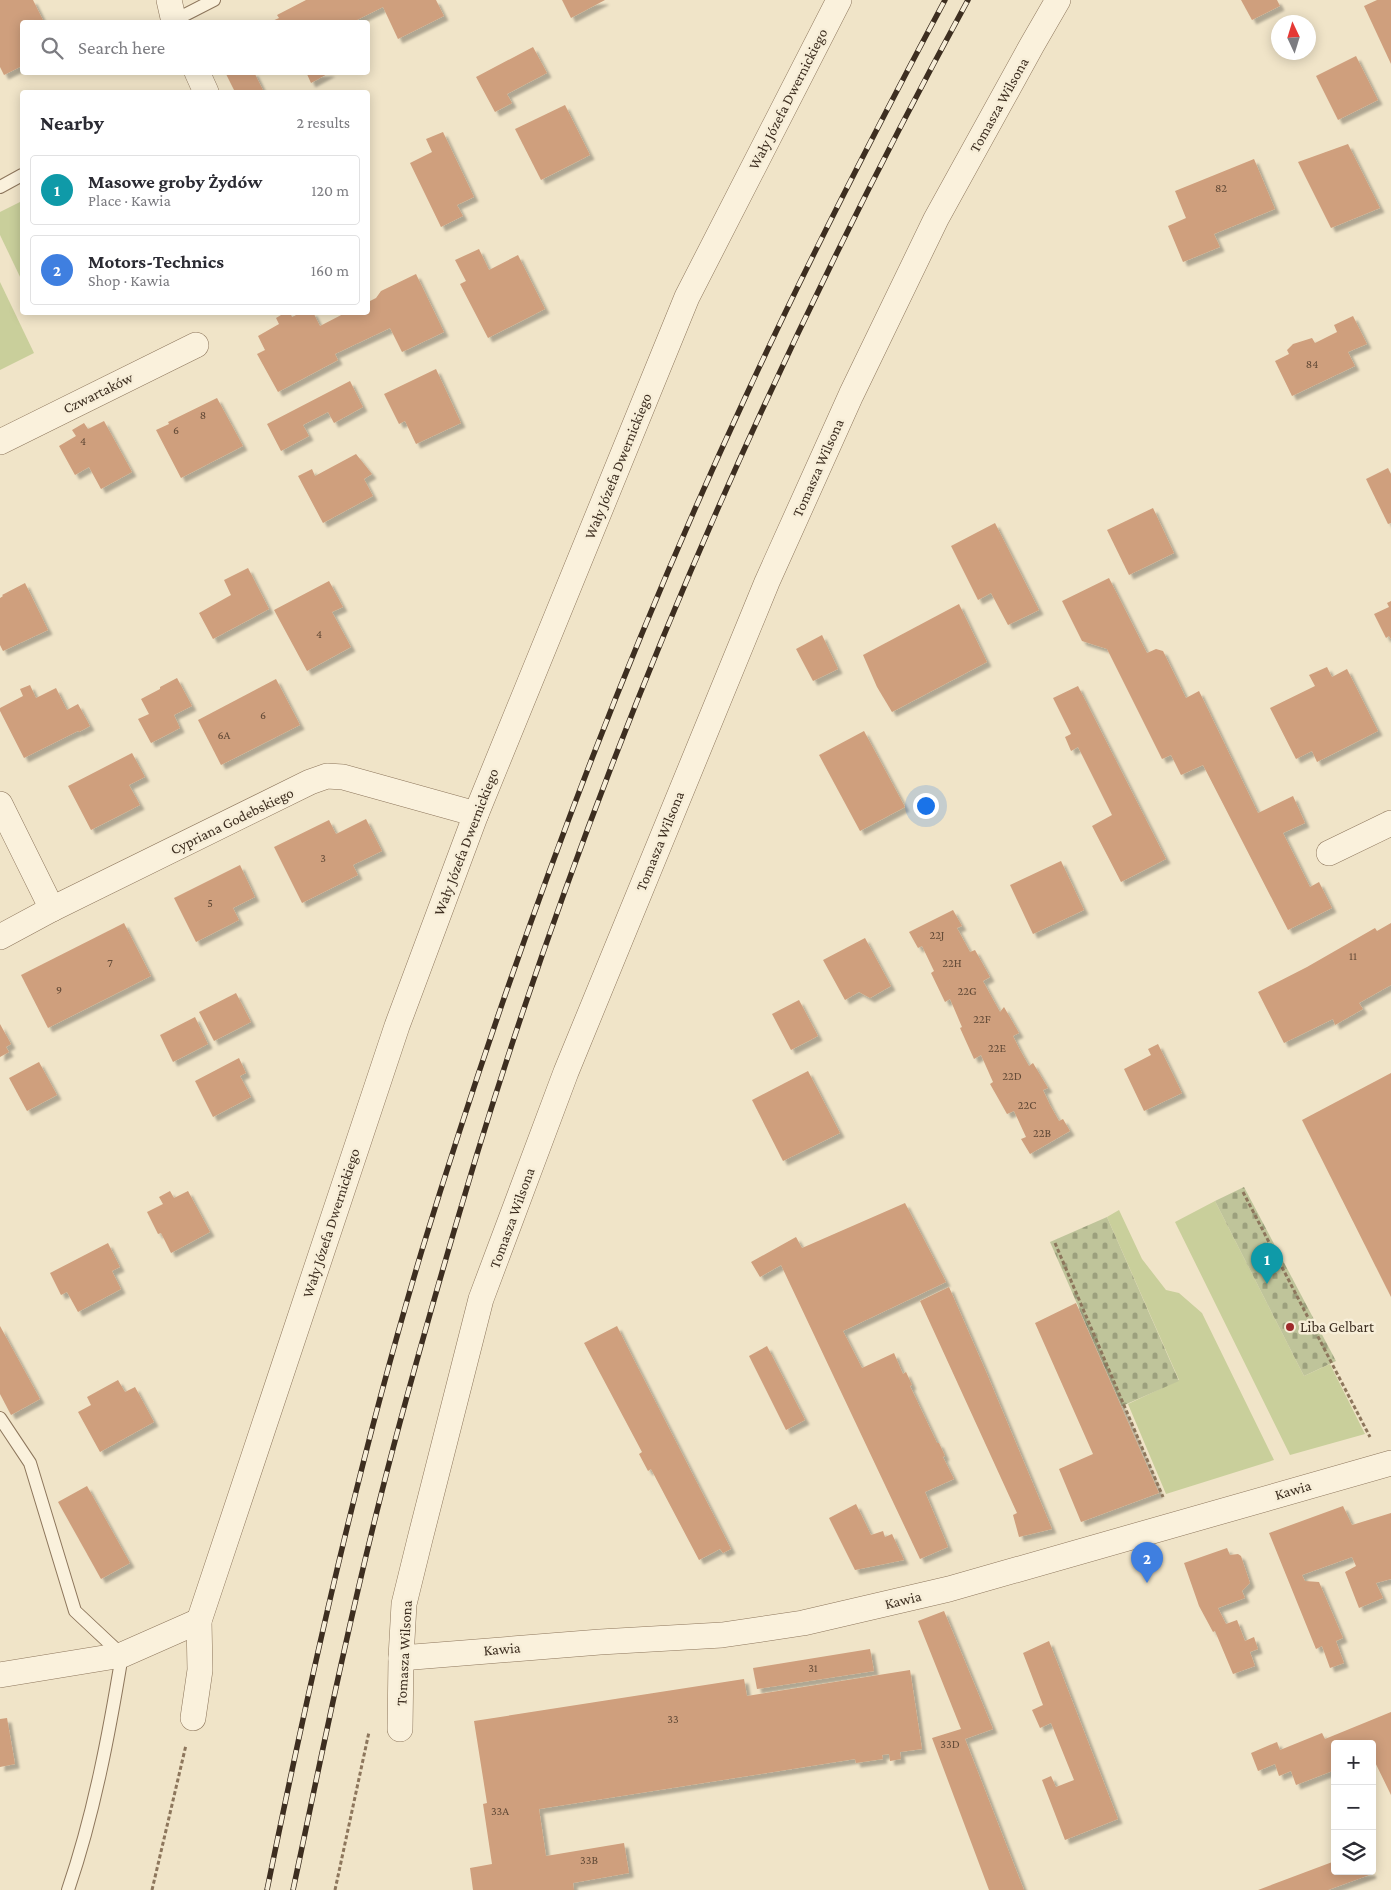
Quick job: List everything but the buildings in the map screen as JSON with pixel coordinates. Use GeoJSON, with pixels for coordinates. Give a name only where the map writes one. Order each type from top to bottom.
{"type":"FeatureCollection","features":[{"type":"Feature","properties":{"kind":"street","name":"Wały Józefa Dwernickiego"},"geometry":{"type":"LineString","coordinates":[[193,1718],[200,1670],[200,1621],[396,1026],[476,814],[687,297],[839,0]]}},
{"type":"Feature","properties":{"kind":"street","name":"Tomasza Wilsona"},"geometry":{"type":"LineString","coordinates":[[400,1728],[404,1604],[481,1299],[566,1072],[643,880],[767,582],[851,395],[936,219],[1058,0]]}},
{"type":"Feature","properties":{"kind":"street"},"geometry":{"type":"LineString","coordinates":[[198,75],[205,90]]}},
{"type":"Feature","properties":{"kind":"street","name":"Czwartaków"},"geometry":{"type":"LineString","coordinates":[[0,442],[196,345]]}},
{"type":"Feature","properties":{"kind":"street","name":"Cypriana Godebskiego"},"geometry":{"type":"LineString","coordinates":[[0,937],[52,909],[310,782],[327,776],[343,777],[476,814]]}},
{"type":"Feature","properties":{"kind":"street"},"geometry":{"type":"LineString","coordinates":[[0,804],[52,909]]}},
{"type":"Feature","properties":{"kind":"street"},"geometry":{"type":"LineString","coordinates":[[1329,853],[1391,823]]}},
{"type":"Feature","properties":{"kind":"street","name":"Kawia"},"geometry":{"type":"LineString","coordinates":[[401,1658],[600,1642],[722,1635],[803,1623],[949,1588],[1391,1463]]}},
{"type":"Feature","properties":{"kind":"street"},"geometry":{"type":"LineString","coordinates":[[0,1675],[122,1655],[200,1621]]}},
{"type":"Feature","properties":{"kind":"lane"},"geometry":{"type":"LineString","coordinates":[[172,15],[214,0]]}},
{"type":"Feature","properties":{"kind":"lane"},"geometry":{"type":"LineString","coordinates":[[0,186],[20,176]]}},
{"type":"Feature","properties":{"kind":"lane"},"geometry":{"type":"LineString","coordinates":[[0,1418],[30,1463],[75,1611],[122,1655],[110,1732],[79,1859],[68,1890]]}},
{"type":"Feature","properties":{"kind":"path"},"geometry":{"type":"LineString","coordinates":[[1243,1192],[1370,1437]]}},
{"type":"Feature","properties":{"kind":"path"},"geometry":{"type":"LineString","coordinates":[[1055,1243],[1165,1502]]}},
{"type":"Feature","properties":{"kind":"path"},"geometry":{"type":"LineString","coordinates":[[152,1890],[193,1718]]}},
{"type":"Feature","properties":{"kind":"path"},"geometry":{"type":"LineString","coordinates":[[335,1890],[371,1724]]}},
{"type":"Feature","properties":{"kind":"green space"},"geometry":{"type":"Polygon","coordinates":[[[20,202],[20,277],[0,235],[0,212],[20,202]]]}},
{"type":"Feature","properties":{"kind":"green space"},"geometry":{"type":"Polygon","coordinates":[[[0,282],[34,353],[0,370],[0,282]]]}},
{"type":"Feature","properties":{"kind":"green space"},"geometry":{"type":"Polygon","coordinates":[[[1244,1187],[1336,1361],[1304,1376],[1215,1201],[1244,1187]]]}},
{"type":"Feature","properties":{"kind":"green space"},"geometry":{"type":"Polygon","coordinates":[[[1215,1201],[1304,1376],[1330,1364],[1365,1434],[1290,1455],[1175,1222],[1215,1201]]]}},
{"type":"Feature","properties":{"kind":"green space"},"geometry":{"type":"Polygon","coordinates":[[[1119,1210],[1142,1259],[1166,1290],[1179,1293],[1202,1313],[1274,1460],[1166,1494],[1128,1404],[1179,1380],[1107,1217],[1119,1210]]]}},
{"type":"Feature","properties":{"kind":"green space"},"geometry":{"type":"Polygon","coordinates":[[[1107,1217],[1179,1381],[1122,1406],[1050,1242],[1107,1217]]]}},
{"type":"Feature","properties":{"kind":"railway"},"geometry":{"type":"LineString","coordinates":[[267,1890],[337,1568],[377,1408],[422,1250],[456,1141],[530,926],[610,712],[698,502],[817,247],[945,0]]}},
{"type":"Feature","properties":{"kind":"railway"},"geometry":{"type":"LineString","coordinates":[[293,1890],[357,1593],[415,1366],[477,1154],[525,1005],[577,857],[634,710],[694,565],[757,421],[824,279],[968,0]]}},
{"type":"Feature","properties":{"kind":"place","name":"Masowe groby Żydów"},"geometry":{"type":"Point","coordinates":[1267,1284]}},
{"type":"Feature","properties":{"kind":"place","name":"Liba Gelbart"},"geometry":{"type":"Point","coordinates":[1290,1327]}},
{"type":"Feature","properties":{"kind":"place","name":"Motors-Technics"},"geometry":{"type":"Point","coordinates":[1147,1583]}}]}
